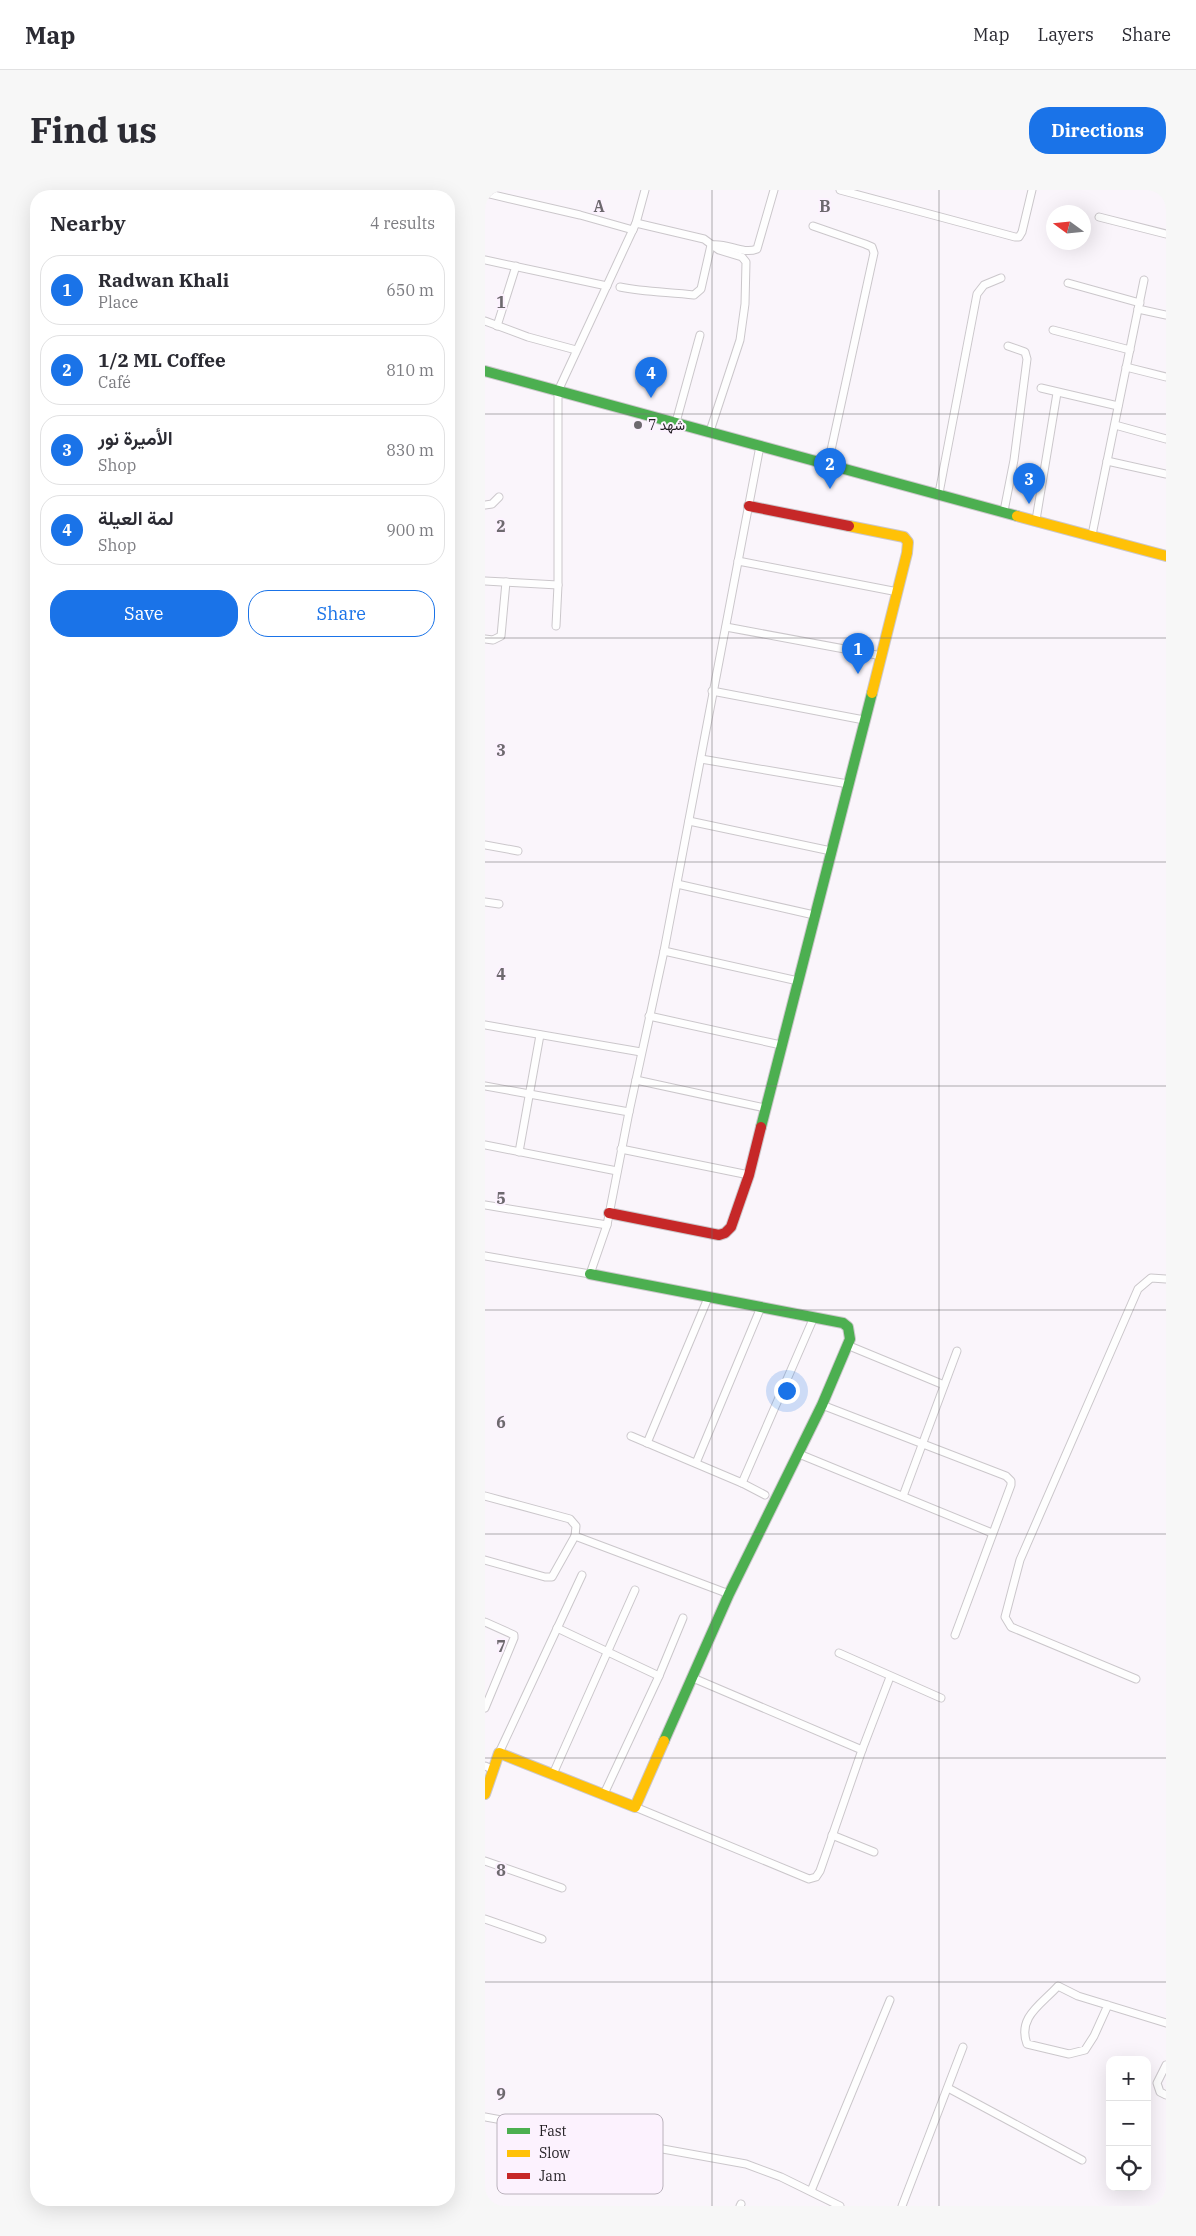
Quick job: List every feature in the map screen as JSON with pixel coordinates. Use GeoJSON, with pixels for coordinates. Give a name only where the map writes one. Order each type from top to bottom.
{"type":"FeatureCollection","features":[{"type":"Feature","properties":{"kind":"street"},"geometry":{"type":"LineString","coordinates":[[556,626],[558,584],[558,391],[633,230],[645,190]]}},
{"type":"Feature","properties":{"kind":"street"},"geometry":{"type":"LineString","coordinates":[[711,245],[719,243],[751,252],[757,249],[774,190]]}},
{"type":"Feature","properties":{"kind":"street"},"geometry":{"type":"LineString","coordinates":[[840,190],[1015,237],[1019,237],[1022,232],[1033,190]]}},
{"type":"Feature","properties":{"kind":"street"},"geometry":{"type":"LineString","coordinates":[[485,193],[580,215],[633,230]]}},
{"type":"Feature","properties":{"kind":"street"},"geometry":{"type":"LineString","coordinates":[[1099,217],[1166,234]]}},
{"type":"Feature","properties":{"kind":"street"},"geometry":{"type":"LineString","coordinates":[[636,222],[704,239],[719,250],[742,257],[746,262],[747,273],[740,340],[710,432]]}},
{"type":"Feature","properties":{"kind":"street"},"geometry":{"type":"LineString","coordinates":[[813,226],[872,247],[874,253],[828,464]]}},
{"type":"Feature","properties":{"kind":"street"},"geometry":{"type":"LineString","coordinates":[[620,287],[644,292],[655,290],[694,295],[701,289],[711,245]]}},
{"type":"Feature","properties":{"kind":"street"},"geometry":{"type":"LineString","coordinates":[[485,260],[607,286]]}},
{"type":"Feature","properties":{"kind":"street"},"geometry":{"type":"LineString","coordinates":[[497,326],[516,266]]}},
{"type":"Feature","properties":{"kind":"street"},"geometry":{"type":"LineString","coordinates":[[939,493],[977,294],[984,285],[1001,278]]}},
{"type":"Feature","properties":{"kind":"street"},"geometry":{"type":"LineString","coordinates":[[1092,536],[1145,280]]}},
{"type":"Feature","properties":{"kind":"street"},"geometry":{"type":"LineString","coordinates":[[1068,283],[1166,315]]}},
{"type":"Feature","properties":{"kind":"street"},"geometry":{"type":"LineString","coordinates":[[485,322],[576,350]]}},
{"type":"Feature","properties":{"kind":"street"},"geometry":{"type":"LineString","coordinates":[[1053,330],[1130,350]]}},
{"type":"Feature","properties":{"kind":"street"},"geometry":{"type":"LineString","coordinates":[[676,422],[700,335]]}},
{"type":"Feature","properties":{"kind":"street"},"geometry":{"type":"LineString","coordinates":[[1003,511],[1014,460],[1027,359],[1025,352],[1008,346]]}},
{"type":"Feature","properties":{"kind":"street"},"geometry":{"type":"LineString","coordinates":[[1126,367],[1166,377]]}},
{"type":"Feature","properties":{"kind":"street"},"geometry":{"type":"LineString","coordinates":[[485,370],[1166,556]]}},
{"type":"Feature","properties":{"kind":"street"},"geometry":{"type":"LineString","coordinates":[[1041,388],[1118,406]]}},
{"type":"Feature","properties":{"kind":"street"},"geometry":{"type":"LineString","coordinates":[[1036,520],[1057,393]]}},
{"type":"Feature","properties":{"kind":"street"},"geometry":{"type":"LineString","coordinates":[[1115,424],[1166,439]]}},
{"type":"Feature","properties":{"kind":"street"},"geometry":{"type":"LineString","coordinates":[[590,1274],[607,1225],[635,1080],[664,951],[760,446]]}},
{"type":"Feature","properties":{"kind":"street"},"geometry":{"type":"LineString","coordinates":[[1107,460],[1166,474]]}},
{"type":"Feature","properties":{"kind":"street"},"geometry":{"type":"LineString","coordinates":[[485,505],[492,504],[499,497]]}},
{"type":"Feature","properties":{"kind":"street"},"geometry":{"type":"LineString","coordinates":[[609,1213],[719,1235],[731,1227],[749,1176],[863,720],[882,656],[908,546],[907,539],[904,537],[749,506]]}},
{"type":"Feature","properties":{"kind":"street"},"geometry":{"type":"LineString","coordinates":[[738,561],[898,592]]}},
{"type":"Feature","properties":{"kind":"street"},"geometry":{"type":"LineString","coordinates":[[485,581],[558,584]]}},
{"type":"Feature","properties":{"kind":"street"},"geometry":{"type":"LineString","coordinates":[[485,639],[498,639],[501,636],[506,582]]}},
{"type":"Feature","properties":{"kind":"street"},"geometry":{"type":"LineString","coordinates":[[726,627],[882,656]]}},
{"type":"Feature","properties":{"kind":"street"},"geometry":{"type":"LineString","coordinates":[[712,691],[863,720]]}},
{"type":"Feature","properties":{"kind":"street"},"geometry":{"type":"LineString","coordinates":[[701,759],[848,784]]}},
{"type":"Feature","properties":{"kind":"street"},"geometry":{"type":"LineString","coordinates":[[689,821],[831,851]]}},
{"type":"Feature","properties":{"kind":"street"},"geometry":{"type":"LineString","coordinates":[[485,846],[519,851]]}},
{"type":"Feature","properties":{"kind":"street"},"geometry":{"type":"LineString","coordinates":[[677,884],[814,915]]}},
{"type":"Feature","properties":{"kind":"street"},"geometry":{"type":"LineString","coordinates":[[485,902],[499,904]]}},
{"type":"Feature","properties":{"kind":"street"},"geometry":{"type":"LineString","coordinates":[[664,951],[798,980]]}},
{"type":"Feature","properties":{"kind":"street"},"geometry":{"type":"LineString","coordinates":[[649,1016],[781,1045]]}},
{"type":"Feature","properties":{"kind":"street"},"geometry":{"type":"LineString","coordinates":[[485,1025],[641,1052]]}},
{"type":"Feature","properties":{"kind":"street"},"geometry":{"type":"LineString","coordinates":[[519,1152],[540,1035]]}},
{"type":"Feature","properties":{"kind":"street"},"geometry":{"type":"LineString","coordinates":[[635,1080],[765,1108]]}},
{"type":"Feature","properties":{"kind":"street"},"geometry":{"type":"LineString","coordinates":[[485,1086],[629,1112]]}},
{"type":"Feature","properties":{"kind":"street"},"geometry":{"type":"LineString","coordinates":[[485,1145],[617,1171]]}},
{"type":"Feature","properties":{"kind":"street"},"geometry":{"type":"LineString","coordinates":[[621,1149],[749,1176]]}},
{"type":"Feature","properties":{"kind":"street"},"geometry":{"type":"LineString","coordinates":[[485,1205],[607,1225]]}},
{"type":"Feature","properties":{"kind":"street"},"geometry":{"type":"LineString","coordinates":[[485,1256],[814,1317],[846,1324],[849,1330],[847,1345],[822,1405],[729,1594],[635,1806]]}},
{"type":"Feature","properties":{"kind":"street"},"geometry":{"type":"LineString","coordinates":[[1136,1678],[1011,1626],[1005,1617],[1020,1560],[1138,1289],[1151,1278],[1166,1278]]}},
{"type":"Feature","properties":{"kind":"street"},"geometry":{"type":"LineString","coordinates":[[647,1443],[707,1298]]}},
{"type":"Feature","properties":{"kind":"street"},"geometry":{"type":"LineString","coordinates":[[696,1463],[761,1307]]}},
{"type":"Feature","properties":{"kind":"street"},"geometry":{"type":"LineString","coordinates":[[742,1483],[814,1317]]}},
{"type":"Feature","properties":{"kind":"street"},"geometry":{"type":"LineString","coordinates":[[847,1345],[943,1385]]}},
{"type":"Feature","properties":{"kind":"street"},"geometry":{"type":"LineString","coordinates":[[903,1496],[921,1443],[957,1351]]}},
{"type":"Feature","properties":{"kind":"street"},"geometry":{"type":"LineString","coordinates":[[822,1405],[1009,1478],[1011,1485],[955,1635]]}},
{"type":"Feature","properties":{"kind":"street"},"geometry":{"type":"LineString","coordinates":[[631,1436],[742,1483],[765,1495]]}},
{"type":"Feature","properties":{"kind":"street"},"geometry":{"type":"LineString","coordinates":[[799,1454],[992,1533]]}},
{"type":"Feature","properties":{"kind":"street"},"geometry":{"type":"LineString","coordinates":[[485,1496],[570,1520],[576,1526],[575,1536],[552,1576],[545,1577],[485,1560]]}},
{"type":"Feature","properties":{"kind":"street"},"geometry":{"type":"LineString","coordinates":[[575,1536],[729,1594]]}},
{"type":"Feature","properties":{"kind":"street"},"geometry":{"type":"LineString","coordinates":[[485,1794],[489,1768],[499,1753],[582,1575]]}},
{"type":"Feature","properties":{"kind":"street"},"geometry":{"type":"LineString","coordinates":[[553,1774],[635,1590]]}},
{"type":"Feature","properties":{"kind":"street"},"geometry":{"type":"LineString","coordinates":[[604,1794],[659,1676],[683,1618]]}},
{"type":"Feature","properties":{"kind":"street"},"geometry":{"type":"LineString","coordinates":[[485,1622],[514,1635],[514,1638],[485,1708]]}},
{"type":"Feature","properties":{"kind":"street"},"geometry":{"type":"LineString","coordinates":[[557,1628],[659,1676]]}},
{"type":"Feature","properties":{"kind":"street"},"geometry":{"type":"LineString","coordinates":[[839,1653],[941,1698]]}},
{"type":"Feature","properties":{"kind":"street"},"geometry":{"type":"LineString","coordinates":[[499,1753],[635,1806],[809,1879],[816,1876],[820,1871],[862,1750],[891,1676]]}},
{"type":"Feature","properties":{"kind":"street"},"geometry":{"type":"LineString","coordinates":[[693,1678],[862,1750]]}},
{"type":"Feature","properties":{"kind":"street"},"geometry":{"type":"LineString","coordinates":[[832,1835],[874,1852]]}},
{"type":"Feature","properties":{"kind":"street"},"geometry":{"type":"LineString","coordinates":[[485,1861],[562,1888]]}},
{"type":"Feature","properties":{"kind":"street"},"geometry":{"type":"LineString","coordinates":[[485,1920],[542,1940]]}},
{"type":"Feature","properties":{"kind":"street"},"geometry":{"type":"LineString","coordinates":[[1108,2005],[1094,2036],[1085,2050],[1069,2054],[1027,2044],[1024,2036],[1031,2011],[1045,2001],[1058,1986],[1078,1996],[1108,2005],[1166,2023]]}},
{"type":"Feature","properties":{"kind":"street"},"geometry":{"type":"LineString","coordinates":[[811,2191],[890,2000]]}},
{"type":"Feature","properties":{"kind":"street"},"geometry":{"type":"LineString","coordinates":[[902,2206],[963,2047]]}},
{"type":"Feature","properties":{"kind":"street"},"geometry":{"type":"LineString","coordinates":[[1166,2065],[1157,2083],[1160,2092],[1166,2095]]}},
{"type":"Feature","properties":{"kind":"street"},"geometry":{"type":"LineString","coordinates":[[948,2088],[1081,2160]]}},
{"type":"Feature","properties":{"kind":"street"},"geometry":{"type":"LineString","coordinates":[[663,2149],[746,2164],[781,2177],[840,2206]]}},
{"type":"Feature","properties":{"kind":"traffic: fast"},"geometry":{"type":"LineString","coordinates":[[485,371],[1017,516]]}},
{"type":"Feature","properties":{"kind":"traffic: fast"},"geometry":{"type":"LineString","coordinates":[[761,1127],[872,693]]}},
{"type":"Feature","properties":{"kind":"traffic: fast"},"geometry":{"type":"LineString","coordinates":[[590,1274],[843,1323],[848,1327],[850,1339],[822,1405],[729,1594],[664,1741]]}},
{"type":"Feature","properties":{"kind":"traffic: slow"},"geometry":{"type":"LineString","coordinates":[[1017,516],[1166,556]]}},
{"type":"Feature","properties":{"kind":"traffic: slow"},"geometry":{"type":"LineString","coordinates":[[849,526],[904,537],[908,542],[907,553],[872,693]]}},
{"type":"Feature","properties":{"kind":"traffic: slow"},"geometry":{"type":"LineString","coordinates":[[485,1794],[499,1753],[635,1807],[664,1741]]}},
{"type":"Feature","properties":{"kind":"traffic: jam"},"geometry":{"type":"LineString","coordinates":[[749,506],[849,526]]}},
{"type":"Feature","properties":{"kind":"traffic: jam"},"geometry":{"type":"LineString","coordinates":[[609,1213],[719,1235],[725,1233],[731,1227],[749,1175],[761,1127]]}},
{"type":"Feature","properties":{"kind":"place","name":"لمة العيلة"},"geometry":{"type":"Point","coordinates":[651,398]}},
{"type":"Feature","properties":{"kind":"place","name":"شهد 7"},"geometry":{"type":"Point","coordinates":[638,425]}},
{"type":"Feature","properties":{"kind":"place","name":"1/2 ML Coffee"},"geometry":{"type":"Point","coordinates":[830,489]}},
{"type":"Feature","properties":{"kind":"place","name":"الأميرة نور"},"geometry":{"type":"Point","coordinates":[1029,504]}},
{"type":"Feature","properties":{"kind":"place","name":"Radwan Khali"},"geometry":{"type":"Point","coordinates":[858,674]}}]}
